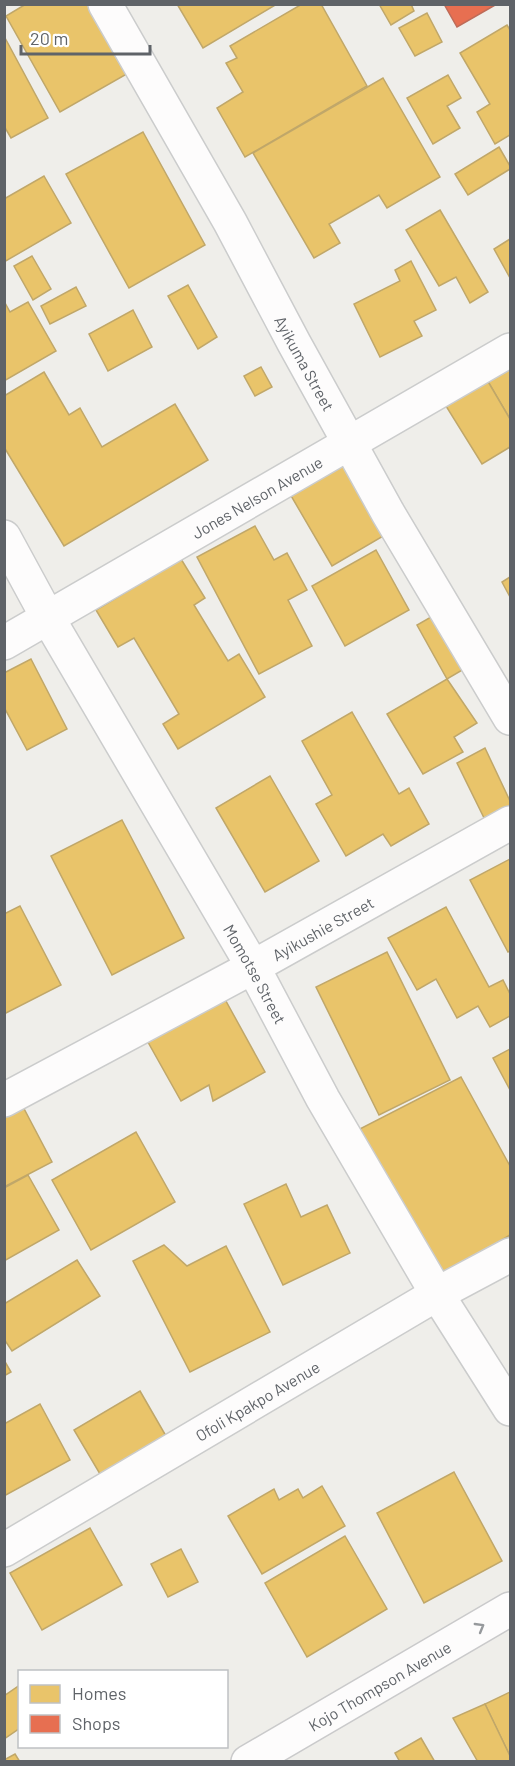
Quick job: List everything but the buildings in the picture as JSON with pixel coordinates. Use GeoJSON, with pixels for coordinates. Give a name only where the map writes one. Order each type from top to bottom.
{"type":"FeatureCollection","features":[{"type":"Feature","properties":{"kind":"street","name":"Ayikuma Street"},"geometry":{"type":"LineString","coordinates":[[105,4],[230,222],[294,344],[388,513],[510,718]]}},
{"type":"Feature","properties":{"kind":"street","name":"Jones Nelson Avenue"},"geometry":{"type":"LineString","coordinates":[[4,643],[510,350]]}},
{"type":"Feature","properties":{"kind":"street","name":"Momotse Street"},"geometry":{"type":"LineString","coordinates":[[4,537],[48,618],[253,967],[323,1099],[437,1294],[510,1409]]}},
{"type":"Feature","properties":{"kind":"street","name":"Ayikushie Street"},"geometry":{"type":"LineString","coordinates":[[4,1100],[253,967],[510,823]]}},
{"type":"Feature","properties":{"kind":"street","name":"Ofoli Kpakpo Avenue"},"geometry":{"type":"LineString","coordinates":[[4,1550],[437,1294],[510,1255]]}},
{"type":"Feature","properties":{"kind":"street","name":"Kojo Thompson Avenue"},"geometry":{"type":"LineString","coordinates":[[248,1761],[510,1609]]}}]}
